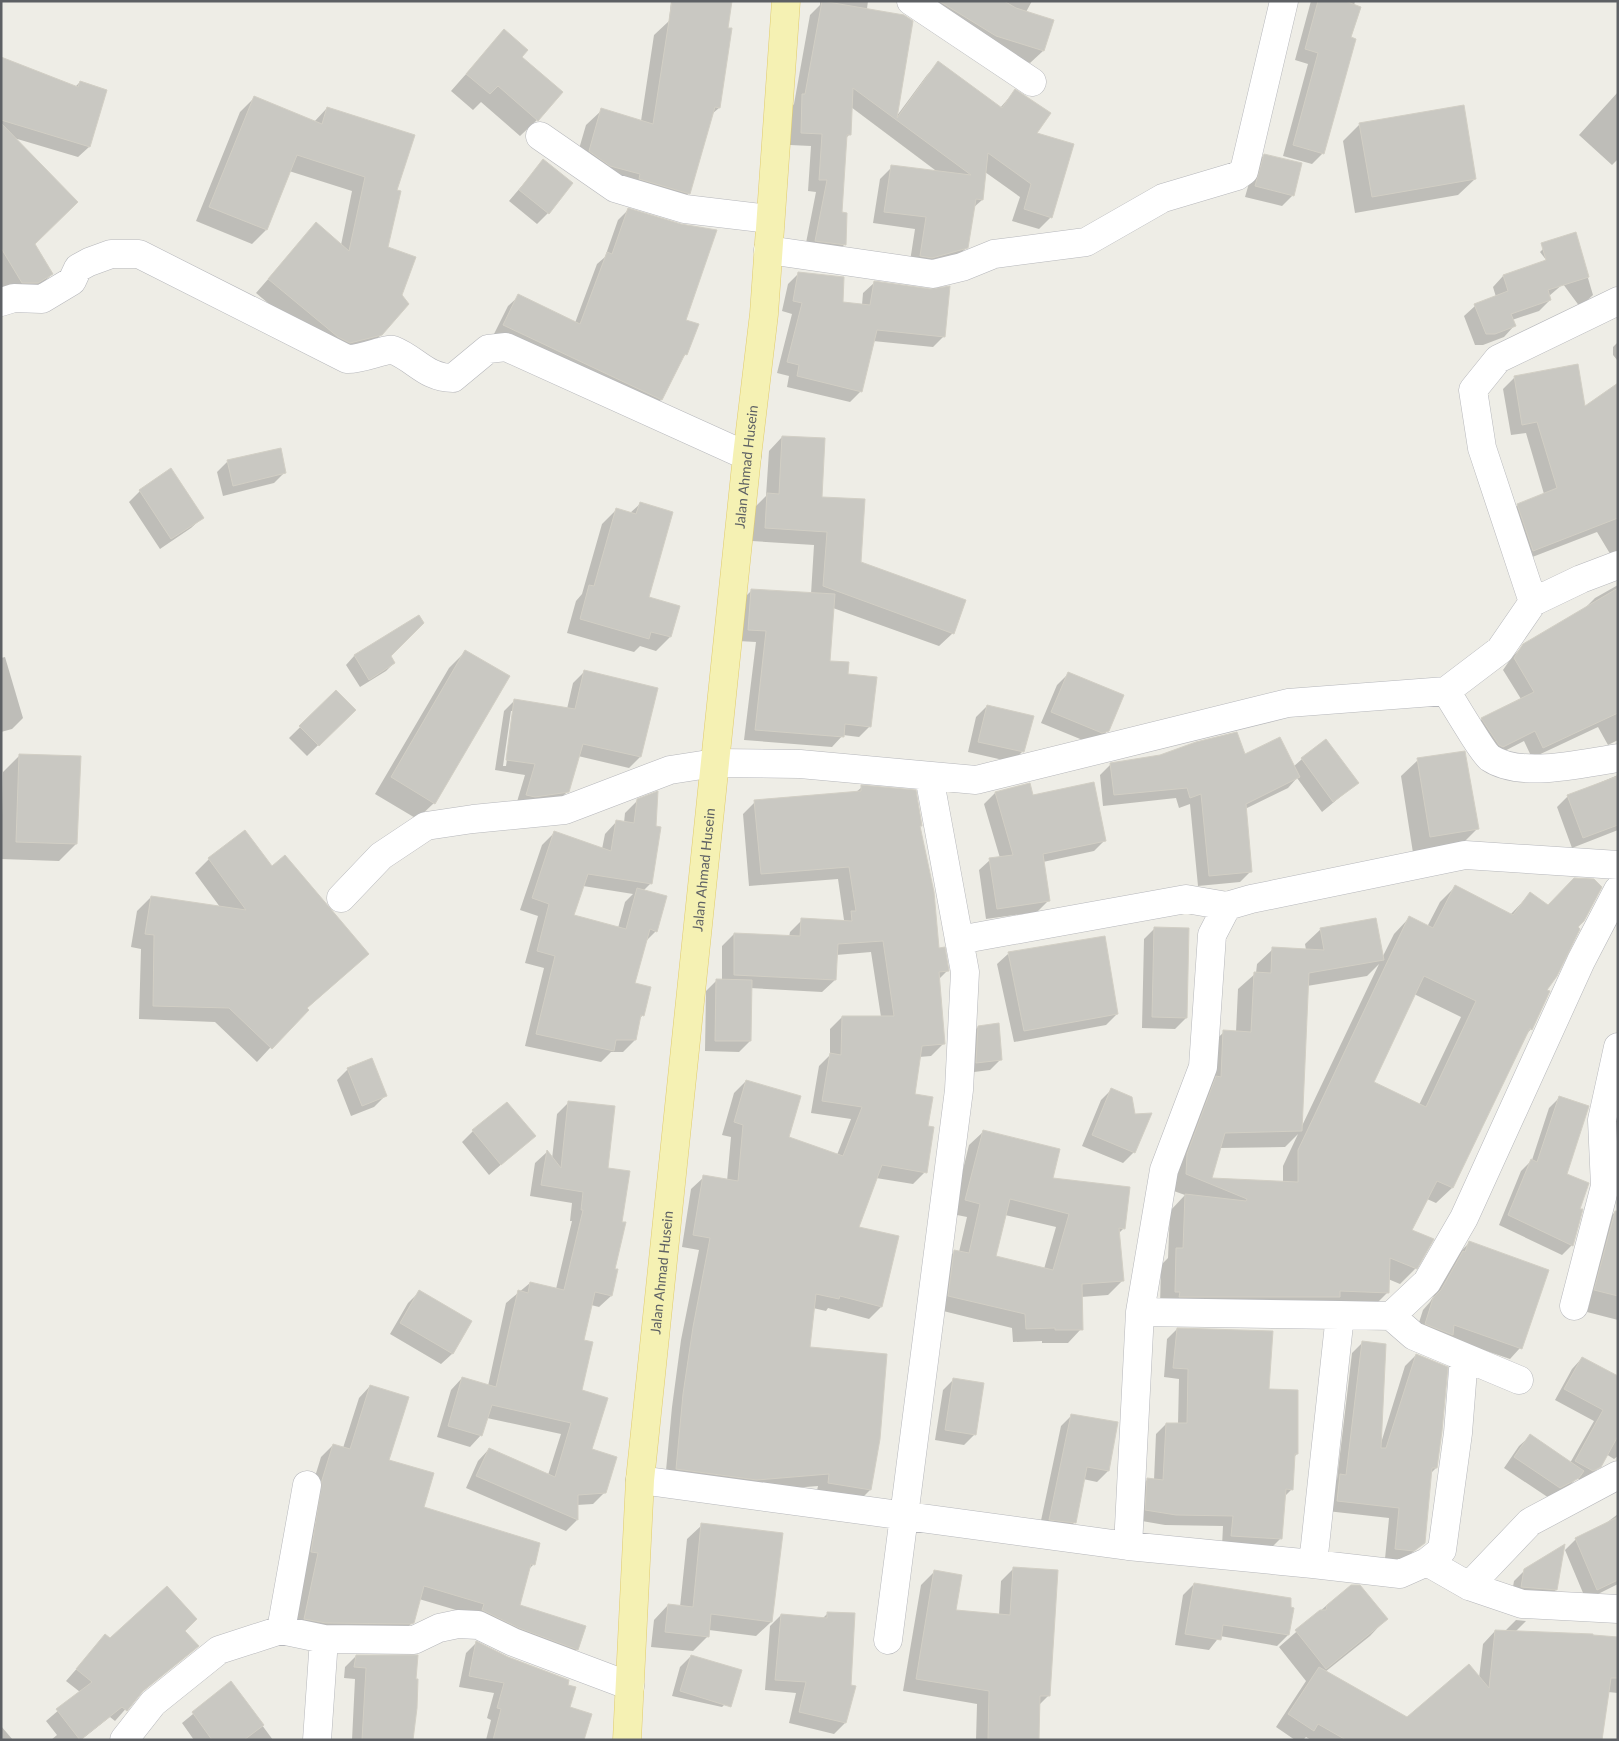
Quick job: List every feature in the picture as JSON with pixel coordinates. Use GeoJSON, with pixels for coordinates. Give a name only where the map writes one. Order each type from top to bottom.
{"type":"FeatureCollection","features":[{"type":"Feature","properties":{"kind":"main road","name":"Jalan Ahmad Husein"},"geometry":{"type":"LineString","coordinates":[[627,1740],[640,1480],[747,456],[764,314],[786,1]]}},
{"type":"Feature","properties":{"kind":"street"},"geometry":{"type":"LineString","coordinates":[[911,1],[1032,82]]}},
{"type":"Feature","properties":{"kind":"street"},"geometry":{"type":"LineString","coordinates":[[768,250],[933,274],[962,267],[994,254],[1086,242],[1163,198],[1237,176],[1244,171],[1284,1]]}},
{"type":"Feature","properties":{"kind":"street"},"geometry":{"type":"LineString","coordinates":[[540,136],[615,188],[685,209],[770,219]]}},
{"type":"Feature","properties":{"kind":"street"},"geometry":{"type":"LineString","coordinates":[[1,302],[14,298],[42,299],[72,281],[78,268],[89,262],[111,254],[139,254],[347,359],[362,358],[382,350],[393,350],[436,376],[453,378],[488,349],[506,347],[747,456]]}},
{"type":"Feature","properties":{"kind":"street"},"geometry":{"type":"LineString","coordinates":[[1533,602],[1482,448],[1473,390],[1498,359],[1618,301]]}},
{"type":"Feature","properties":{"kind":"street"},"geometry":{"type":"LineString","coordinates":[[341,898],[381,856],[426,826],[473,818],[565,810],[670,770],[715,763],[800,764],[976,780],[1288,703],[1446,690],[1500,650],[1533,602],[1581,579],[1618,565]]}},
{"type":"Feature","properties":{"kind":"street"},"geometry":{"type":"LineString","coordinates":[[1446,690],[1489,758],[1513,767],[1540,769],[1618,758]]}},
{"type":"Feature","properties":{"kind":"street"},"geometry":{"type":"LineString","coordinates":[[888,1640],[959,1090],[965,972],[929,776]]}},
{"type":"Feature","properties":{"kind":"street"},"geometry":{"type":"LineString","coordinates":[[959,940],[1186,899],[1227,906],[1251,899],[1464,855],[1618,865]]}},
{"type":"Feature","properties":{"kind":"street"},"geometry":{"type":"LineString","coordinates":[[1391,1316],[1427,1282],[1464,1218],[1581,961],[1618,890]]}},
{"type":"Feature","properties":{"kind":"street"},"geometry":{"type":"LineString","coordinates":[[1128,1546],[1140,1312],[1164,1170],[1203,1068],[1212,935],[1227,906]]}},
{"type":"Feature","properties":{"kind":"street"},"geometry":{"type":"LineString","coordinates":[[1574,1306],[1605,1186],[1602,1120],[1618,1047]]}},
{"type":"Feature","properties":{"kind":"street"},"geometry":{"type":"LineString","coordinates":[[1140,1312],[1391,1316],[1414,1336],[1519,1380]]}},
{"type":"Feature","properties":{"kind":"street"},"geometry":{"type":"LineString","coordinates":[[1314,1564],[1340,1315]]}},
{"type":"Feature","properties":{"kind":"street"},"geometry":{"type":"LineString","coordinates":[[640,1480],[1128,1546],[1400,1574],[1427,1562],[1442,1550],[1458,1433],[1464,1357]]}},
{"type":"Feature","properties":{"kind":"street"},"geometry":{"type":"LineString","coordinates":[[1469,1586],[1530,1522],[1618,1475]]}},
{"type":"Feature","properties":{"kind":"street"},"geometry":{"type":"LineString","coordinates":[[281,1630],[307,1485]]}},
{"type":"Feature","properties":{"kind":"street"},"geometry":{"type":"LineString","coordinates":[[1427,1562],[1469,1586],[1522,1604],[1618,1609]]}},
{"type":"Feature","properties":{"kind":"street"},"geometry":{"type":"LineString","coordinates":[[124,1740],[153,1704],[219,1650],[281,1630],[324,1639],[414,1640],[440,1628],[458,1624],[478,1625],[513,1642],[630,1686]]}},
{"type":"Feature","properties":{"kind":"street"},"geometry":{"type":"LineString","coordinates":[[317,1740],[324,1639]]}},
{"type":"Feature","properties":{"kind":"building"},"geometry":{"type":"Polygon","coordinates":[[[672,1],[732,1],[728,28],[732,28],[720,108],[715,107],[690,194],[639,179],[640,174],[610,166],[589,151],[601,108],[653,124],[672,1]]]}},
{"type":"Feature","properties":{"kind":"building"},"geometry":{"type":"Polygon","coordinates":[[[822,1],[904,15],[913,21],[897,118],[938,61],[1002,108],[1015,89],[1051,113],[1037,133],[1074,144],[1052,218],[1024,209],[1031,184],[988,153],[983,200],[976,199],[968,248],[932,258],[920,256],[926,217],[884,212],[891,165],[971,175],[853,88],[851,135],[847,135],[842,212],[847,213],[846,245],[815,241],[827,180],[819,180],[822,134],[801,133],[802,94],[805,94],[822,1]]]}},
{"type":"Feature","properties":{"kind":"building"},"geometry":{"type":"Polygon","coordinates":[[[939,1],[1004,1],[1016,8],[1054,20],[1044,51],[996,36],[939,1]]]}},
{"type":"Feature","properties":{"kind":"building"},"geometry":{"type":"Polygon","coordinates":[[[1318,1],[1345,1],[1361,7],[1351,37],[1356,39],[1324,154],[1293,145],[1318,53],[1305,49],[1318,1]]]}},
{"type":"Feature","properties":{"kind":"building"},"geometry":{"type":"Polygon","coordinates":[[[504,29],[528,50],[522,57],[563,92],[538,121],[498,86],[490,94],[466,74],[504,29]]]}},
{"type":"Feature","properties":{"kind":"building"},"geometry":{"type":"Polygon","coordinates":[[[1,57],[78,87],[80,81],[107,90],[90,147],[1,120],[1,57]]]}},
{"type":"Feature","properties":{"kind":"building"},"geometry":{"type":"Polygon","coordinates":[[[254,96],[322,124],[327,107],[415,135],[397,190],[401,191],[388,247],[416,257],[402,295],[409,304],[382,335],[350,343],[338,337],[268,279],[316,222],[349,251],[365,177],[297,155],[267,230],[209,207],[254,96]]]}},
{"type":"Feature","properties":{"kind":"building"},"geometry":{"type":"Polygon","coordinates":[[[1464,105],[1476,179],[1372,197],[1359,123],[1464,105]]]}},
{"type":"Feature","properties":{"kind":"building"},"geometry":{"type":"Polygon","coordinates":[[[1,123],[78,202],[35,244],[53,274],[38,283],[22,283],[1,248],[1,123]]]}},
{"type":"Feature","properties":{"kind":"building"},"geometry":{"type":"Polygon","coordinates":[[[1264,154],[1302,163],[1294,196],[1255,186],[1264,154]]]}},
{"type":"Feature","properties":{"kind":"building"},"geometry":{"type":"Polygon","coordinates":[[[543,159],[573,183],[549,214],[519,190],[543,159]]]}},
{"type":"Feature","properties":{"kind":"building"},"geometry":{"type":"Polygon","coordinates":[[[628,208],[681,224],[717,230],[686,320],[699,324],[687,355],[685,354],[662,400],[503,325],[518,294],[580,324],[607,252],[612,254],[628,208]]]}},
{"type":"Feature","properties":{"kind":"building"},"geometry":{"type":"Polygon","coordinates":[[[1576,232],[1589,277],[1548,290],[1551,300],[1511,314],[1516,326],[1495,334],[1486,334],[1474,304],[1508,291],[1503,275],[1546,260],[1541,243],[1576,232]]]}},
{"type":"Feature","properties":{"kind":"building"},"geometry":{"type":"Polygon","coordinates":[[[798,272],[844,277],[843,302],[870,305],[874,281],[931,289],[950,286],[945,337],[877,330],[862,392],[797,376],[799,365],[787,362],[802,303],[793,301],[798,272]]]}},
{"type":"Feature","properties":{"kind":"building"},"geometry":{"type":"Polygon","coordinates":[[[1578,364],[1585,406],[1618,383],[1618,518],[1533,551],[1517,504],[1557,488],[1537,422],[1522,425],[1514,376],[1578,364]]]}},
{"type":"Feature","properties":{"kind":"building"},"geometry":{"type":"Polygon","coordinates":[[[782,436],[825,438],[822,497],[865,499],[861,562],[966,600],[954,634],[823,586],[827,532],[765,528],[767,493],[779,494],[782,436]]]}},
{"type":"Feature","properties":{"kind":"building"},"geometry":{"type":"Polygon","coordinates":[[[281,448],[286,473],[233,486],[227,460],[281,448]]]}},
{"type":"Feature","properties":{"kind":"building"},"geometry":{"type":"Polygon","coordinates":[[[171,468],[204,518],[171,539],[139,490],[171,468]]]}},
{"type":"Feature","properties":{"kind":"building"},"geometry":{"type":"Polygon","coordinates":[[[640,502],[673,512],[649,597],[680,606],[671,637],[651,632],[649,639],[580,619],[589,585],[594,586],[616,508],[636,514],[640,502]]]}},
{"type":"Feature","properties":{"kind":"building"},"geometry":{"type":"Polygon","coordinates":[[[1618,588],[1618,713],[1543,748],[1535,731],[1503,747],[1499,745],[1481,718],[1534,692],[1514,658],[1523,644],[1618,588]]]}},
{"type":"Feature","properties":{"kind":"building"},"geometry":{"type":"Polygon","coordinates":[[[751,589],[835,594],[830,661],[849,662],[848,674],[877,677],[871,727],[845,724],[844,737],[755,730],[766,631],[748,630],[751,589]]]}},
{"type":"Feature","properties":{"kind":"building"},"geometry":{"type":"Polygon","coordinates":[[[419,615],[424,623],[391,656],[395,663],[369,680],[354,655],[419,615]]]}},
{"type":"Feature","properties":{"kind":"building"},"geometry":{"type":"Polygon","coordinates":[[[465,650],[510,676],[435,804],[391,777],[465,650]]]}},
{"type":"Feature","properties":{"kind":"building"},"geometry":{"type":"Polygon","coordinates":[[[584,670],[658,688],[641,757],[583,744],[569,792],[535,797],[526,795],[535,764],[506,760],[514,699],[575,709],[584,670]]]}},
{"type":"Feature","properties":{"kind":"building"},"geometry":{"type":"Polygon","coordinates":[[[1068,672],[1124,695],[1109,731],[1102,733],[1051,712],[1068,672]]]}},
{"type":"Feature","properties":{"kind":"building"},"geometry":{"type":"Polygon","coordinates":[[[336,690],[356,710],[319,746],[299,726],[336,690]]]}},
{"type":"Feature","properties":{"kind":"building"},"geometry":{"type":"Polygon","coordinates":[[[987,705],[1034,716],[1024,752],[978,742],[987,705]]]}},
{"type":"Feature","properties":{"kind":"building"},"geometry":{"type":"Polygon","coordinates":[[[1237,732],[1245,754],[1280,737],[1300,777],[1246,804],[1252,872],[1209,876],[1201,794],[1190,798],[1187,788],[1114,795],[1110,763],[1160,755],[1196,742],[1237,732]]]}},
{"type":"Feature","properties":{"kind":"building"},"geometry":{"type":"Polygon","coordinates":[[[1326,739],[1359,783],[1333,802],[1301,758],[1326,739]]]}},
{"type":"Feature","properties":{"kind":"building"},"geometry":{"type":"Polygon","coordinates":[[[1465,751],[1479,829],[1430,837],[1417,758],[1465,751]]]}},
{"type":"Feature","properties":{"kind":"building"},"geometry":{"type":"Polygon","coordinates":[[[19,754],[81,756],[77,844],[16,842],[19,754]]]}},
{"type":"Feature","properties":{"kind":"building"},"geometry":{"type":"Polygon","coordinates":[[[1618,776],[1618,825],[1583,838],[1567,795],[1618,776]]]}},
{"type":"Feature","properties":{"kind":"building"},"geometry":{"type":"Polygon","coordinates":[[[1094,782],[1106,841],[1043,854],[1050,901],[997,909],[989,858],[1013,855],[995,792],[1030,783],[1033,795],[1094,782]]]}},
{"type":"Feature","properties":{"kind":"building"},"geometry":{"type":"Polygon","coordinates":[[[861,785],[916,790],[922,826],[920,826],[934,892],[939,948],[945,947],[949,971],[939,972],[945,1044],[922,1046],[915,1094],[933,1097],[928,1126],[934,1127],[927,1173],[882,1165],[859,1227],[899,1236],[882,1307],[840,1296],[839,1299],[816,1294],[810,1347],[887,1354],[880,1439],[871,1490],[828,1483],[829,1474],[757,1480],[676,1469],[683,1394],[693,1327],[710,1238],[693,1235],[703,1175],[738,1181],[743,1125],[734,1122],[746,1080],[801,1096],[789,1137],[843,1156],[862,1107],[822,1101],[830,1053],[841,1055],[842,1016],[894,1016],[883,941],[838,944],[836,980],[734,975],[734,933],[800,936],[801,918],[852,921],[851,911],[856,911],[849,867],[761,874],[754,800],[861,791],[861,785]]]}},
{"type":"Feature","properties":{"kind":"building"},"geometry":{"type":"Polygon","coordinates":[[[658,791],[656,826],[661,827],[652,884],[588,874],[574,915],[626,929],[637,888],[667,896],[657,932],[650,929],[635,983],[651,987],[644,1016],[641,1015],[636,1040],[616,1040],[614,1051],[536,1034],[555,956],[537,951],[549,904],[532,898],[554,831],[611,851],[616,820],[634,823],[637,799],[658,791]]]}},
{"type":"Feature","properties":{"kind":"building"},"geometry":{"type":"Polygon","coordinates":[[[245,830],[272,866],[285,855],[369,954],[307,1008],[309,1010],[272,1049],[229,1008],[153,1006],[154,935],[145,934],[151,896],[246,910],[208,858],[245,830]]]}},
{"type":"Feature","properties":{"kind":"building"},"geometry":{"type":"Polygon","coordinates":[[[1574,878],[1594,879],[1602,887],[1584,921],[1578,927],[1580,929],[1557,976],[1547,990],[1550,991],[1532,1030],[1530,1028],[1453,1188],[1437,1181],[1412,1230],[1434,1239],[1417,1269],[1390,1258],[1389,1293],[1340,1291],[1340,1297],[1179,1297],[1180,1292],[1175,1292],[1176,1248],[1183,1248],[1185,1194],[1246,1201],[1247,1199],[1186,1174],[1187,1154],[1216,1076],[1221,1077],[1223,1030],[1251,1032],[1254,972],[1271,973],[1272,947],[1324,950],[1320,928],[1376,918],[1384,960],[1309,973],[1302,1131],[1225,1133],[1212,1178],[1298,1182],[1298,1150],[1409,916],[1433,928],[1455,885],[1513,915],[1530,892],[1548,905],[1574,878]],[[1424,976],[1374,1082],[1426,1107],[1476,1001],[1424,976]]]}},
{"type":"Feature","properties":{"kind":"building"},"geometry":{"type":"Polygon","coordinates":[[[1154,927],[1189,928],[1187,1018],[1152,1017],[1154,927]]]}},
{"type":"Feature","properties":{"kind":"building"},"geometry":{"type":"Polygon","coordinates":[[[1105,936],[1118,1014],[1024,1031],[1008,952],[1105,936]]]}},
{"type":"Feature","properties":{"kind":"building"},"geometry":{"type":"Polygon","coordinates":[[[716,979],[752,980],[751,1041],[715,1041],[716,979]]]}},
{"type":"Feature","properties":{"kind":"building"},"geometry":{"type":"Polygon","coordinates":[[[999,1023],[1002,1060],[976,1063],[978,1026],[999,1023]]]}},
{"type":"Feature","properties":{"kind":"building"},"geometry":{"type":"Polygon","coordinates":[[[372,1058],[387,1096],[362,1106],[347,1068],[372,1058]]]}},
{"type":"Feature","properties":{"kind":"building"},"geometry":{"type":"Polygon","coordinates":[[[1111,1088],[1132,1097],[1135,1114],[1152,1113],[1135,1153],[1092,1135],[1111,1088]]]}},
{"type":"Feature","properties":{"kind":"building"},"geometry":{"type":"Polygon","coordinates":[[[1559,1096],[1589,1106],[1567,1174],[1589,1183],[1580,1209],[1583,1209],[1573,1246],[1508,1215],[1531,1159],[1537,1162],[1559,1096]]]}},
{"type":"Feature","properties":{"kind":"building"},"geometry":{"type":"Polygon","coordinates":[[[568,1101],[615,1106],[608,1168],[630,1171],[622,1222],[626,1222],[615,1269],[618,1269],[612,1296],[595,1292],[584,1340],[593,1342],[582,1390],[608,1398],[592,1449],[617,1457],[606,1493],[578,1495],[578,1520],[476,1476],[489,1448],[555,1477],[571,1423],[492,1405],[482,1436],[448,1426],[462,1377],[496,1387],[518,1290],[528,1293],[530,1282],[564,1290],[583,1210],[581,1210],[583,1192],[541,1185],[547,1150],[561,1168],[568,1101]]]}},
{"type":"Feature","properties":{"kind":"building"},"geometry":{"type":"Polygon","coordinates":[[[507,1102],[536,1136],[501,1165],[472,1130],[507,1102]]]}},
{"type":"Feature","properties":{"kind":"building"},"geometry":{"type":"Polygon","coordinates":[[[983,1130],[1060,1149],[1053,1178],[1130,1187],[1125,1229],[1119,1228],[1124,1281],[1082,1284],[1083,1330],[1055,1330],[1055,1328],[1026,1329],[1025,1314],[948,1296],[954,1250],[969,1253],[980,1204],[965,1200],[983,1130]],[[1010,1199],[996,1256],[1053,1270],[1069,1214],[1010,1199]]]}},
{"type":"Feature","properties":{"kind":"building"},"geometry":{"type":"Polygon","coordinates":[[[1615,1211],[1618,1211],[1618,1296],[1594,1290],[1615,1211]]]}},
{"type":"Feature","properties":{"kind":"building"},"geometry":{"type":"Polygon","coordinates":[[[1469,1241],[1549,1270],[1522,1349],[1454,1325],[1453,1335],[1425,1324],[1433,1298],[1441,1290],[1463,1251],[1465,1252],[1469,1241]]]}},
{"type":"Feature","properties":{"kind":"building"},"geometry":{"type":"Polygon","coordinates":[[[419,1290],[472,1321],[453,1354],[400,1323],[419,1290]]]}},
{"type":"Feature","properties":{"kind":"building"},"geometry":{"type":"Polygon","coordinates":[[[1177,1328],[1273,1331],[1269,1389],[1298,1390],[1298,1454],[1295,1454],[1293,1490],[1286,1489],[1282,1539],[1231,1536],[1233,1516],[1176,1515],[1145,1510],[1147,1478],[1163,1480],[1166,1423],[1187,1423],[1188,1369],[1173,1368],[1177,1328]]]}},
{"type":"Feature","properties":{"kind":"building"},"geometry":{"type":"Polygon","coordinates":[[[1362,1341],[1386,1344],[1381,1448],[1386,1448],[1416,1354],[1448,1367],[1437,1468],[1432,1468],[1425,1543],[1414,1551],[1395,1549],[1399,1508],[1337,1501],[1340,1474],[1346,1475],[1362,1341]]]}},
{"type":"Feature","properties":{"kind":"building"},"geometry":{"type":"Polygon","coordinates":[[[1582,1357],[1618,1376],[1618,1436],[1601,1467],[1593,1471],[1575,1461],[1603,1410],[1564,1389],[1582,1357]]]}},
{"type":"Feature","properties":{"kind":"building"},"geometry":{"type":"Polygon","coordinates":[[[953,1378],[984,1383],[976,1435],[945,1430],[953,1378]]]}},
{"type":"Feature","properties":{"kind":"building"},"geometry":{"type":"Polygon","coordinates":[[[370,1385],[409,1397],[389,1460],[434,1473],[424,1507],[540,1543],[535,1565],[531,1564],[520,1605],[586,1626],[578,1650],[519,1628],[482,1610],[484,1604],[424,1586],[414,1623],[411,1624],[326,1623],[304,1619],[318,1553],[311,1552],[322,1480],[333,1444],[350,1449],[370,1385]]]}},
{"type":"Feature","properties":{"kind":"building"},"geometry":{"type":"Polygon","coordinates":[[[1071,1414],[1118,1422],[1109,1471],[1087,1467],[1076,1523],[1049,1520],[1071,1414]]]}},
{"type":"Feature","properties":{"kind":"building"},"geometry":{"type":"Polygon","coordinates":[[[1530,1434],[1584,1471],[1579,1478],[1560,1488],[1514,1457],[1530,1434]]]}},
{"type":"Feature","properties":{"kind":"building"},"geometry":{"type":"Polygon","coordinates":[[[1618,1517],[1618,1580],[1597,1590],[1575,1538],[1618,1517]]]}},
{"type":"Feature","properties":{"kind":"building"},"geometry":{"type":"Polygon","coordinates":[[[701,1523],[783,1533],[772,1622],[711,1614],[709,1637],[665,1632],[668,1604],[693,1607],[701,1523]]]}},
{"type":"Feature","properties":{"kind":"building"},"geometry":{"type":"Polygon","coordinates":[[[1565,1544],[1557,1590],[1521,1587],[1524,1569],[1565,1544]]]}},
{"type":"Feature","properties":{"kind":"building"},"geometry":{"type":"Polygon","coordinates":[[[1013,1567],[1058,1570],[1050,1696],[1040,1696],[1039,1739],[988,1739],[989,1691],[916,1679],[934,1570],[962,1575],[956,1610],[1010,1615],[1013,1567]]]}},
{"type":"Feature","properties":{"kind":"building"},"geometry":{"type":"Polygon","coordinates":[[[1194,1583],[1291,1598],[1291,1607],[1294,1608],[1289,1635],[1223,1625],[1221,1640],[1185,1634],[1194,1583]]]}},
{"type":"Feature","properties":{"kind":"building"},"geometry":{"type":"Polygon","coordinates":[[[1351,1585],[1360,1585],[1388,1619],[1326,1669],[1295,1630],[1320,1610],[1326,1610],[1327,1605],[1351,1585]]]}},
{"type":"Feature","properties":{"kind":"building"},"geometry":{"type":"Polygon","coordinates":[[[167,1586],[197,1619],[185,1631],[199,1646],[143,1691],[127,1711],[122,1707],[80,1740],[56,1709],[92,1682],[76,1669],[105,1634],[110,1638],[167,1586]]]}},
{"type":"Feature","properties":{"kind":"building"},"geometry":{"type":"Polygon","coordinates":[[[827,1612],[855,1613],[851,1685],[856,1686],[846,1723],[799,1712],[806,1682],[775,1680],[781,1614],[827,1618],[827,1612]]]}},
{"type":"Feature","properties":{"kind":"building"},"geometry":{"type":"Polygon","coordinates":[[[1495,1630],[1593,1634],[1618,1637],[1618,1678],[1611,1678],[1602,1740],[1346,1740],[1318,1724],[1314,1731],[1288,1714],[1319,1667],[1407,1717],[1469,1664],[1489,1688],[1495,1630]]]}},
{"type":"Feature","properties":{"kind":"building"},"geometry":{"type":"Polygon","coordinates":[[[476,1641],[508,1657],[569,1680],[568,1685],[576,1687],[570,1707],[592,1714],[584,1740],[493,1740],[501,1709],[497,1708],[504,1683],[469,1676],[476,1641]]]}},
{"type":"Feature","properties":{"kind":"building"},"geometry":{"type":"Polygon","coordinates":[[[356,1655],[418,1655],[416,1679],[418,1679],[417,1708],[413,1740],[362,1740],[366,1668],[354,1667],[356,1655]]]}},
{"type":"Feature","properties":{"kind":"building"},"geometry":{"type":"Polygon","coordinates":[[[691,1655],[742,1670],[731,1707],[680,1691],[691,1655]]]}},
{"type":"Feature","properties":{"kind":"building"},"geometry":{"type":"Polygon","coordinates":[[[231,1681],[264,1725],[244,1740],[212,1740],[192,1712],[231,1681]]]}}]}
